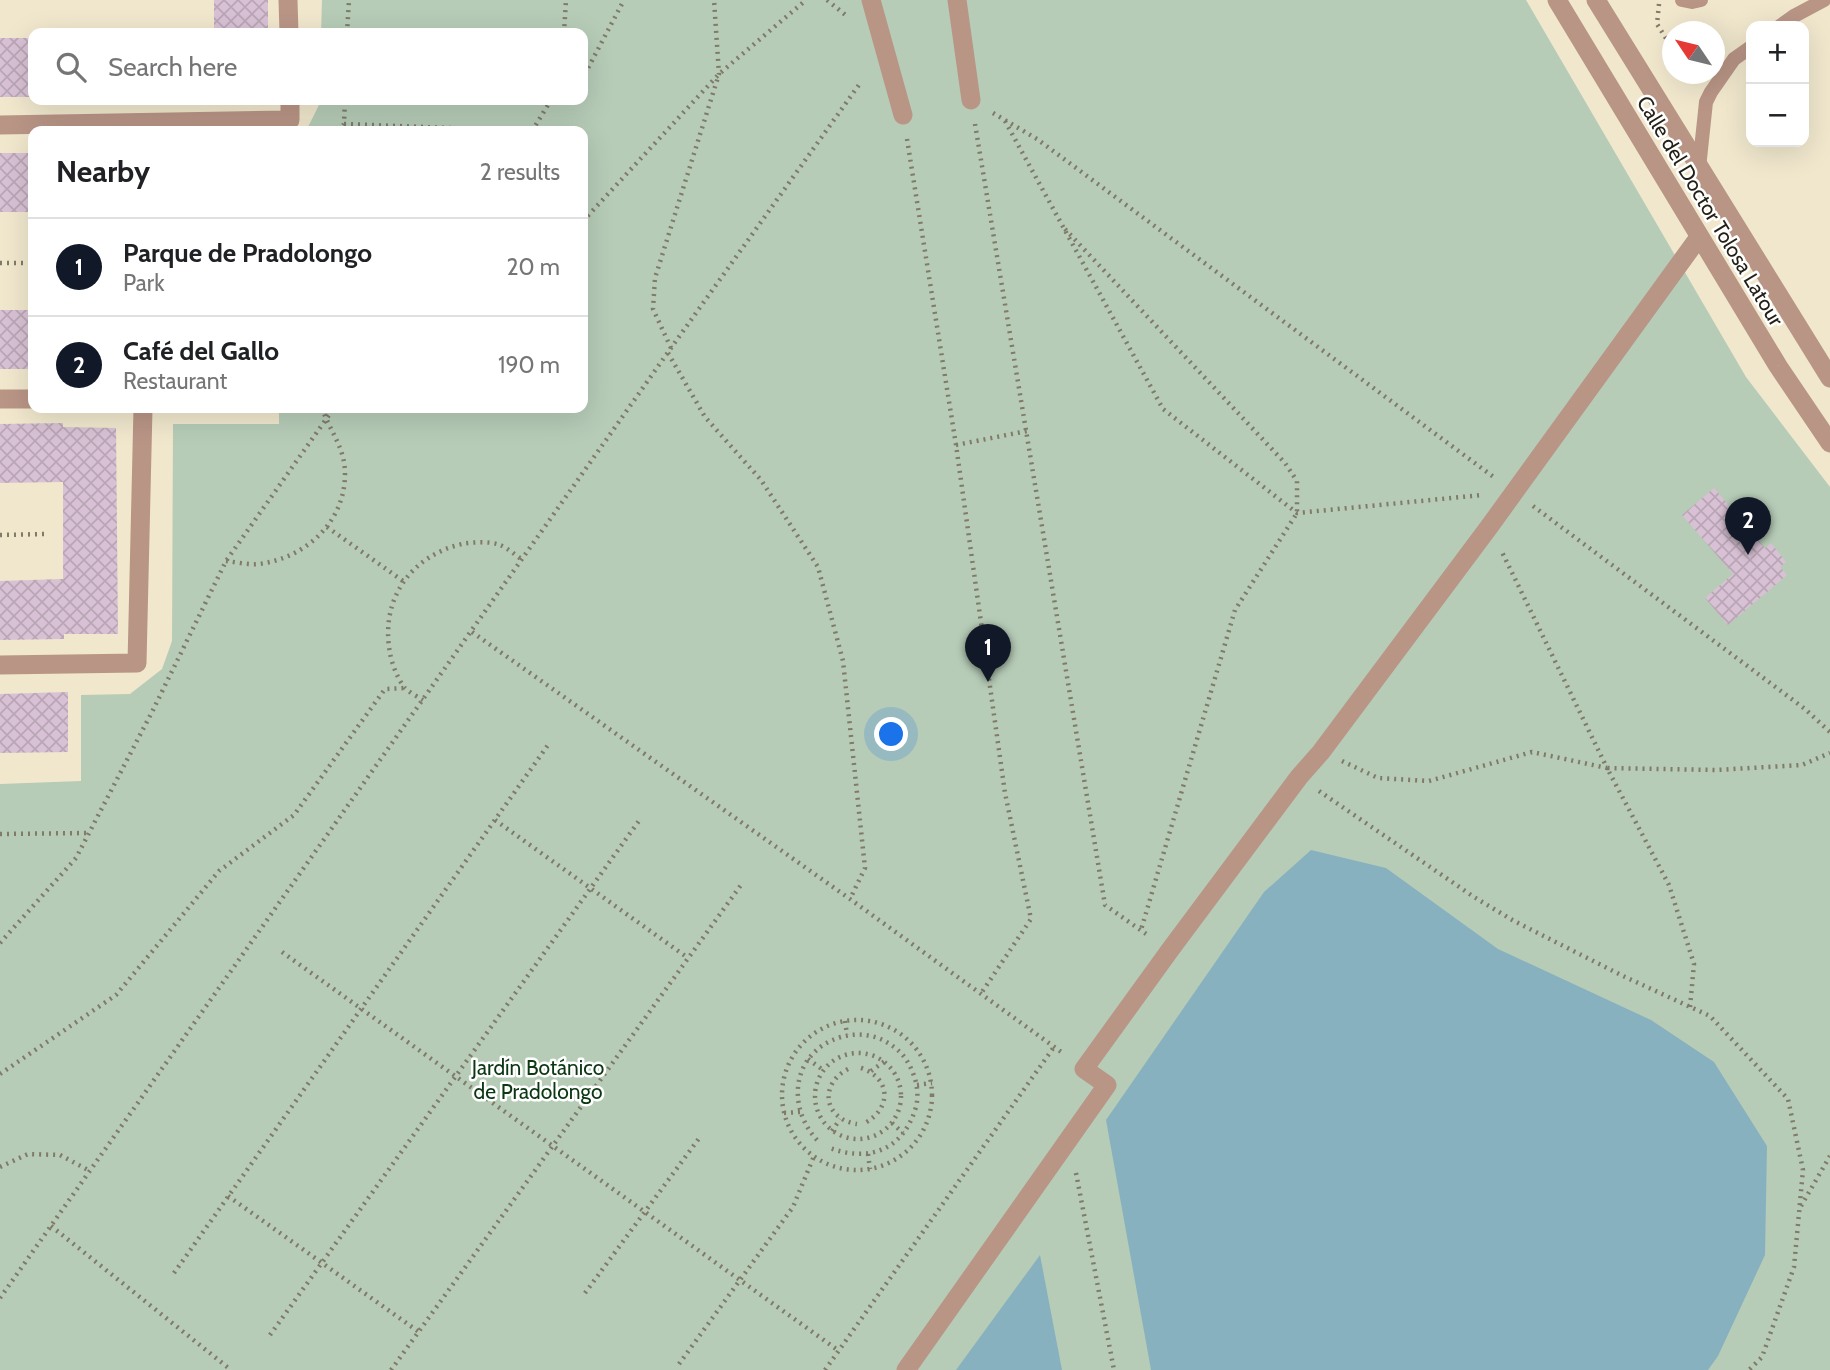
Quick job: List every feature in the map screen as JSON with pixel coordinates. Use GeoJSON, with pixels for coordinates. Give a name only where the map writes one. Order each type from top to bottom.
{"type":"FeatureCollection","features":[{"type":"Feature","properties":{"kind":"street"},"geometry":{"type":"LineString","coordinates":[[288,0],[289,28]]}},
{"type":"Feature","properties":{"kind":"street"},"geometry":{"type":"LineString","coordinates":[[871,0],[903,115]]}},
{"type":"Feature","properties":{"kind":"street"},"geometry":{"type":"LineString","coordinates":[[957,0],[971,100]]}},
{"type":"Feature","properties":{"kind":"street","name":"Calle del Doctor Tolosa Latour"},"geometry":{"type":"LineString","coordinates":[[1556,0],[1778,366],[1830,443]]}},
{"type":"Feature","properties":{"kind":"street","name":"Calle del Doctor Tolosa Latour"},"geometry":{"type":"LineString","coordinates":[[1595,0],[1830,378]]}},
{"type":"Feature","properties":{"kind":"street"},"geometry":{"type":"LineString","coordinates":[[0,125],[290,120],[290,105]]}},
{"type":"Feature","properties":{"kind":"street"},"geometry":{"type":"LineString","coordinates":[[906,1370],[1107,1085],[1084,1069],[1299,777],[1489,527],[1699,237]]}},
{"type":"Feature","properties":{"kind":"street"},"geometry":{"type":"LineString","coordinates":[[0,399],[28,399]]}},
{"type":"Feature","properties":{"kind":"street"},"geometry":{"type":"LineString","coordinates":[[0,665],[137,663],[144,413]]}},
{"type":"Feature","properties":{"kind":"lane"},"geometry":{"type":"LineString","coordinates":[[1682,0],[1701,0]]}},
{"type":"Feature","properties":{"kind":"lane"},"geometry":{"type":"LineString","coordinates":[[1787,21],[1824,0]]}},
{"type":"Feature","properties":{"kind":"lane"},"geometry":{"type":"LineString","coordinates":[[1699,168],[1706,103],[1734,59],[1746,51]]}},
{"type":"Feature","properties":{"kind":"path"},"geometry":{"type":"LineString","coordinates":[[347,28],[349,0]]}},
{"type":"Feature","properties":{"kind":"path"},"geometry":{"type":"LineString","coordinates":[[564,28],[566,0]]}},
{"type":"Feature","properties":{"kind":"path"},"geometry":{"type":"LineString","coordinates":[[588,68],[624,0]]}},
{"type":"Feature","properties":{"kind":"path"},"geometry":{"type":"LineString","coordinates":[[714,0],[719,74],[655,278],[653,309],[670,350],[705,417],[761,480],[818,567],[843,661],[864,856],[865,868],[850,899]]}},
{"type":"Feature","properties":{"kind":"path"},"geometry":{"type":"LineString","coordinates":[[588,215],[719,74],[806,0]]}},
{"type":"Feature","properties":{"kind":"path"},"geometry":{"type":"LineString","coordinates":[[827,0],[854,22]]}},
{"type":"Feature","properties":{"kind":"path"},"geometry":{"type":"LineString","coordinates":[[1660,0],[1657,24],[1662,32]]}},
{"type":"Feature","properties":{"kind":"path"},"geometry":{"type":"LineString","coordinates":[[0,1298],[861,82]]}},
{"type":"Feature","properties":{"kind":"path"},"geometry":{"type":"LineString","coordinates":[[971,100],[1037,139],[1805,709],[1830,732]]}},
{"type":"Feature","properties":{"kind":"path"},"geometry":{"type":"LineString","coordinates":[[971,100],[1105,905],[1170,950]]}},
{"type":"Feature","properties":{"kind":"path"},"geometry":{"type":"LineString","coordinates":[[345,105],[344,124],[398,126]]}},
{"type":"Feature","properties":{"kind":"path"},"geometry":{"type":"LineString","coordinates":[[535,126],[548,105]]}},
{"type":"Feature","properties":{"kind":"path"},"geometry":{"type":"LineString","coordinates":[[903,115],[956,445],[1005,793],[1031,919],[980,995]]}},
{"type":"Feature","properties":{"kind":"path"},"geometry":{"type":"LineString","coordinates":[[1005,120],[1163,409],[1297,513],[1514,492]]}},
{"type":"Feature","properties":{"kind":"path"},"geometry":{"type":"LineString","coordinates":[[1065,229],[1285,463],[1297,481],[1297,513],[1236,610],[1141,930]]}},
{"type":"Feature","properties":{"kind":"path"},"geometry":{"type":"LineString","coordinates":[[0,263],[28,263]]}},
{"type":"Feature","properties":{"kind":"path"},"geometry":{"type":"LineString","coordinates":[[226,561],[255,565],[283,560],[307,547],[327,527],[340,502],[345,475],[341,447],[324,413]]}},
{"type":"Feature","properties":{"kind":"path"},"geometry":{"type":"LineString","coordinates":[[0,943],[76,858],[226,561],[331,413]]}},
{"type":"Feature","properties":{"kind":"path"},"geometry":{"type":"LineString","coordinates":[[956,445],[1027,431]]}},
{"type":"Feature","properties":{"kind":"path"},"geometry":{"type":"LineString","coordinates":[[327,527],[403,581]]}},
{"type":"Feature","properties":{"kind":"path"},"geometry":{"type":"LineString","coordinates":[[1489,527],[1606,768],[1669,885],[1694,964],[1690,1007]]}},
{"type":"Feature","properties":{"kind":"path"},"geometry":{"type":"LineString","coordinates":[[0,534],[46,534]]}},
{"type":"Feature","properties":{"kind":"path"},"geometry":{"type":"LineString","coordinates":[[423,700],[405,688],[392,664],[387,636],[390,608],[403,581],[421,562],[445,548],[472,542],[500,545],[523,560]]}},
{"type":"Feature","properties":{"kind":"path"},"geometry":{"type":"LineString","coordinates":[[472,632],[1054,1047],[825,1370]]}},
{"type":"Feature","properties":{"kind":"path"},"geometry":{"type":"LineString","coordinates":[[0,1074],[116,995],[219,871],[294,815],[385,690],[405,688]]}},
{"type":"Feature","properties":{"kind":"path"},"geometry":{"type":"LineString","coordinates":[[174,1273],[548,745]]}},
{"type":"Feature","properties":{"kind":"path"},"geometry":{"type":"LineString","coordinates":[[1321,751],[1378,778],[1429,781],[1532,752],[1606,768],[1716,769],[1802,765],[1830,753]]}},
{"type":"Feature","properties":{"kind":"path"},"geometry":{"type":"LineString","coordinates":[[1299,777],[1474,897],[1514,921],[1710,1016],[1788,1099],[1803,1170],[1794,1267],[1762,1357],[1749,1370]]}},
{"type":"Feature","properties":{"kind":"path"},"geometry":{"type":"LineString","coordinates":[[270,1335],[641,818]]}},
{"type":"Feature","properties":{"kind":"path"},"geometry":{"type":"LineString","coordinates":[[495,820],[688,958]]}},
{"type":"Feature","properties":{"kind":"path"},"geometry":{"type":"LineString","coordinates":[[0,834],[89,833]]}},
{"type":"Feature","properties":{"kind":"path"},"geometry":{"type":"LineString","coordinates":[[391,1370],[741,885]]}},
{"type":"Feature","properties":{"kind":"path"},"geometry":{"type":"LineString","coordinates":[[282,952],[839,1351]]}},
{"type":"Feature","properties":{"kind":"path"},"geometry":{"type":"LineString","coordinates":[[845,1021],[847,1035]]}},
{"type":"Feature","properties":{"kind":"path"},"geometry":{"type":"LineString","coordinates":[[845,1021],[879,1023],[895,1030],[919,1052],[932,1083],[929,1119],[921,1135],[911,1149],[897,1160],[881,1167],[846,1170],[814,1157],[790,1130],[784,1113],[784,1078],[790,1062],[800,1047],[813,1035],[828,1026],[845,1021]]}},
{"type":"Feature","properties":{"kind":"path"},"geometry":{"type":"LineString","coordinates":[[817,1140],[809,1132],[797,1099],[798,1085],[808,1059],[825,1044],[847,1035],[863,1034],[892,1045],[904,1056],[917,1085],[915,1110],[903,1133],[893,1143],[868,1154],[854,1155],[827,1147]]}},
{"type":"Feature","properties":{"kind":"path"},"geometry":{"type":"LineString","coordinates":[[859,1052],[885,1061],[894,1071],[902,1097],[892,1123],[883,1132],[857,1140],[832,1131],[822,1121],[815,1096],[817,1082],[823,1070],[833,1060],[845,1054],[859,1052]]}},
{"type":"Feature","properties":{"kind":"path"},"geometry":{"type":"LineString","coordinates":[[808,1059],[823,1070]]}},
{"type":"Feature","properties":{"kind":"path"},"geometry":{"type":"LineString","coordinates":[[871,1071],[885,1061]]}},
{"type":"Feature","properties":{"kind":"path"},"geometry":{"type":"LineString","coordinates":[[861,1068],[871,1071],[879,1079],[884,1088],[885,1099],[875,1118],[865,1123]]}},
{"type":"Feature","properties":{"kind":"path"},"geometry":{"type":"LineString","coordinates":[[848,1069],[839,1073],[832,1082],[829,1102],[840,1119],[857,1124]]}},
{"type":"Feature","properties":{"kind":"path"},"geometry":{"type":"LineString","coordinates":[[917,1085],[932,1083]]}},
{"type":"Feature","properties":{"kind":"path"},"geometry":{"type":"LineString","coordinates":[[784,1113],[800,1112]]}},
{"type":"Feature","properties":{"kind":"path"},"geometry":{"type":"LineString","coordinates":[[832,1131],[840,1119]]}},
{"type":"Feature","properties":{"kind":"path"},"geometry":{"type":"LineString","coordinates":[[892,1123],[903,1133]]}},
{"type":"Feature","properties":{"kind":"path"},"geometry":{"type":"LineString","coordinates":[[585,1293],[700,1137]]}},
{"type":"Feature","properties":{"kind":"path"},"geometry":{"type":"LineString","coordinates":[[1060,1152],[1074,1163],[1114,1370]]}},
{"type":"Feature","properties":{"kind":"path"},"geometry":{"type":"LineString","coordinates":[[0,1167],[28,1154],[60,1155],[90,1171]]}},
{"type":"Feature","properties":{"kind":"path"},"geometry":{"type":"LineString","coordinates":[[868,1154],[870,1169]]}},
{"type":"Feature","properties":{"kind":"path"},"geometry":{"type":"LineString","coordinates":[[1799,1210],[1830,1156]]}},
{"type":"Feature","properties":{"kind":"path"},"geometry":{"type":"LineString","coordinates":[[679,1364],[793,1207],[814,1157]]}},
{"type":"Feature","properties":{"kind":"path"},"geometry":{"type":"LineString","coordinates":[[228,1196],[419,1332]]}},
{"type":"Feature","properties":{"kind":"path"},"geometry":{"type":"LineString","coordinates":[[51,1226],[231,1370]]}},
{"type":"Feature","properties":{"kind":"green space","name":"Jardín Botánico de Pradolongo"},"geometry":{"type":"Polygon","coordinates":[[[322,0],[1526,0],[1746,377],[1830,487],[1830,1370],[0,1370],[0,784],[81,781],[81,695],[130,694],[162,669],[172,641],[173,424],[279,424],[279,413],[588,413],[588,126],[308,126],[319,105],[588,105],[588,28],[321,28],[322,0]]]}},
{"type":"Feature","properties":{"kind":"water"},"geometry":{"type":"Polygon","coordinates":[[[1311,850],[1386,868],[1498,949],[1651,1020],[1714,1062],[1767,1146],[1765,1255],[1718,1356],[1708,1370],[1151,1370],[1106,1120],[1264,892],[1311,850]]]}},
{"type":"Feature","properties":{"kind":"water"},"geometry":{"type":"Polygon","coordinates":[[[1040,1255],[1062,1370],[956,1370],[1040,1255]]]}},
{"type":"Feature","properties":{"kind":"building"},"geometry":{"type":"Polygon","coordinates":[[[214,0],[268,0],[268,28],[214,28],[214,0]]]}},
{"type":"Feature","properties":{"kind":"building"},"geometry":{"type":"Polygon","coordinates":[[[0,38],[28,38],[28,97],[0,97],[0,38]]]}},
{"type":"Feature","properties":{"kind":"building"},"geometry":{"type":"Polygon","coordinates":[[[0,153],[28,153],[28,212],[0,212],[0,153]]]}},
{"type":"Feature","properties":{"kind":"building"},"geometry":{"type":"Polygon","coordinates":[[[0,310],[28,310],[28,369],[0,369],[0,310]]]}},
{"type":"Feature","properties":{"kind":"building"},"geometry":{"type":"Polygon","coordinates":[[[63,423],[63,427],[116,428],[118,634],[64,634],[64,639],[0,640],[0,581],[63,579],[63,482],[0,483],[0,424],[63,423]]]}},
{"type":"Feature","properties":{"kind":"building"},"geometry":{"type":"Polygon","coordinates":[[[1714,488],[1765,548],[1771,543],[1786,562],[1780,567],[1787,575],[1728,625],[1705,598],[1733,574],[1682,515],[1714,488]]]}},
{"type":"Feature","properties":{"kind":"building"},"geometry":{"type":"Polygon","coordinates":[[[68,692],[68,752],[0,753],[0,694],[68,692]]]}},
{"type":"Feature","properties":{"kind":"place","name":"Café del Gallo"},"geometry":{"type":"Point","coordinates":[1748,555]}},
{"type":"Feature","properties":{"kind":"place","name":"Parque de Pradolongo"},"geometry":{"type":"Point","coordinates":[988,682]}}]}
